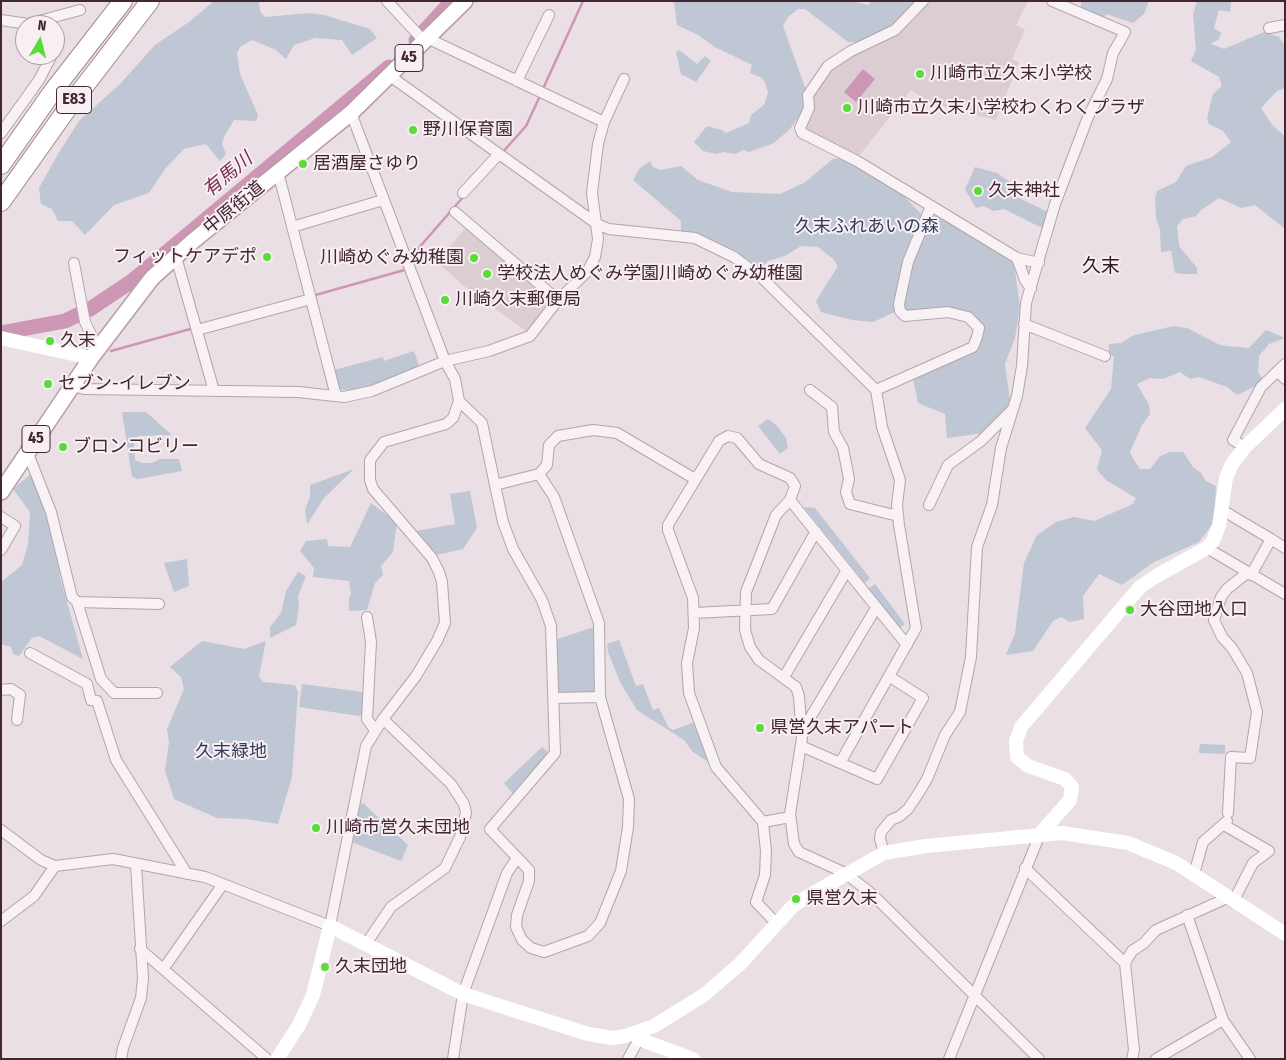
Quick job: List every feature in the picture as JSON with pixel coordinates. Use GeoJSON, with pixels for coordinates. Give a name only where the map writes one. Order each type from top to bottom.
{"type":"FeatureCollection","features":[{"type":"Feature","properties":{"kind":"highway","name":"E83"},"geometry":{"type":"LineString","coordinates":[[1,165],[53,91],[123,1]]}},
{"type":"Feature","properties":{"kind":"highway","name":"E83"},"geometry":{"type":"LineString","coordinates":[[1,202],[70,105],[150,1]]}},
{"type":"Feature","properties":{"kind":"main road","name":"中原街道"},"geometry":{"type":"LineString","coordinates":[[1,492],[94,353],[152,278],[351,113],[390,76],[423,38],[466,1]]}},
{"type":"Feature","properties":{"kind":"street"},"geometry":{"type":"LineString","coordinates":[[387,1],[423,38],[604,122]]}},
{"type":"Feature","properties":{"kind":"street"},"geometry":{"type":"LineString","coordinates":[[923,1],[895,30],[850,51],[828,66],[808,95],[809,108],[800,128],[807,137],[839,150],[1017,258],[1039,263]]}},
{"type":"Feature","properties":{"kind":"street"},"geometry":{"type":"LineString","coordinates":[[884,853],[880,838],[881,832],[891,820],[900,816],[908,809],[918,794],[927,779],[945,735],[960,712],[971,657],[977,547],[992,505],[1001,448],[1015,407],[1022,366],[1026,303],[1055,204],[1088,117],[1107,79],[1112,53],[1126,32],[1052,1]]}},
{"type":"Feature","properties":{"kind":"street"},"geometry":{"type":"LineString","coordinates":[[65,16],[80,10]]}},
{"type":"Feature","properties":{"kind":"street"},"geometry":{"type":"LineString","coordinates":[[517,81],[549,15]]}},
{"type":"Feature","properties":{"kind":"street"},"geometry":{"type":"LineString","coordinates":[[1,20],[15,22]]}},
{"type":"Feature","properties":{"kind":"street"},"geometry":{"type":"LineString","coordinates":[[1269,28],[1285,24]]}},
{"type":"Feature","properties":{"kind":"street"},"geometry":{"type":"LineString","coordinates":[[1,133],[46,65]]}},
{"type":"Feature","properties":{"kind":"street"},"geometry":{"type":"LineString","coordinates":[[390,76],[597,224],[610,229],[695,238],[734,257],[762,278],[876,390],[882,427],[900,480],[898,516],[916,628],[840,763]]}},
{"type":"Feature","properties":{"kind":"street"},"geometry":{"type":"LineString","coordinates":[[72,386],[84,389],[298,392],[344,397],[372,391],[445,361],[489,351],[530,336],[558,300],[587,272],[594,257],[598,239],[592,193],[598,144],[604,122],[624,79]]}},
{"type":"Feature","properties":{"kind":"street"},"geometry":{"type":"LineString","coordinates":[[277,1059],[299,1024],[313,995],[330,926],[366,746],[375,730],[416,676],[438,642],[445,623],[442,582],[432,558],[373,489],[370,480],[370,460],[384,442],[446,424],[453,418],[459,401],[455,379],[445,361],[351,113]]}},
{"type":"Feature","properties":{"kind":"street"},"geometry":{"type":"LineString","coordinates":[[463,193],[498,155]]}},
{"type":"Feature","properties":{"kind":"street"},"geometry":{"type":"LineString","coordinates":[[278,172],[336,396]]}},
{"type":"Feature","properties":{"kind":"street"},"geometry":{"type":"LineString","coordinates":[[292,227],[383,200]]}},
{"type":"Feature","properties":{"kind":"street"},"geometry":{"type":"LineString","coordinates":[[876,390],[973,347],[978,337],[979,328],[968,317],[948,312],[905,316],[900,312],[900,296],[908,262],[931,206]]}},
{"type":"Feature","properties":{"kind":"street"},"geometry":{"type":"LineString","coordinates":[[455,212],[558,300]]}},
{"type":"Feature","properties":{"kind":"street"},"geometry":{"type":"LineString","coordinates":[[176,257],[214,391]]}},
{"type":"Feature","properties":{"kind":"street"},"geometry":{"type":"LineString","coordinates":[[1017,258],[1025,280],[1031,289]]}},
{"type":"Feature","properties":{"kind":"street"},"geometry":{"type":"LineString","coordinates":[[2,338],[94,353],[85,322],[74,263]]}},
{"type":"Feature","properties":{"kind":"street"},"geometry":{"type":"LineString","coordinates":[[197,330],[311,299]]}},
{"type":"Feature","properties":{"kind":"street"},"geometry":{"type":"LineString","coordinates":[[1024,324],[1105,356]]}},
{"type":"Feature","properties":{"kind":"street"},"geometry":{"type":"LineString","coordinates":[[1245,447],[1233,440],[1261,387],[1283,372]]}},
{"type":"Feature","properties":{"kind":"street"},"geometry":{"type":"LineString","coordinates":[[810,390],[832,407],[834,432],[843,448],[849,479],[846,492],[850,504],[898,516]]}},
{"type":"Feature","properties":{"kind":"street"},"geometry":{"type":"LineString","coordinates":[[459,401],[482,423],[503,522],[513,549],[542,600],[551,626],[555,753],[490,827],[529,870],[529,881],[517,915],[516,927],[522,940],[531,948],[544,952],[588,936],[595,930],[619,877],[628,827],[629,799],[600,698],[599,623],[554,497],[538,474]]}},
{"type":"Feature","properties":{"kind":"street"},"geometry":{"type":"LineString","coordinates":[[929,505],[948,465],[981,441],[1015,407]]}},
{"type":"Feature","properties":{"kind":"street"},"geometry":{"type":"LineString","coordinates":[[949,1059],[1040,834],[1070,800],[1072,787],[1065,780],[1028,766],[1017,757],[1016,741],[1021,727],[1140,588],[1158,575],[1206,548],[1217,535],[1226,478],[1232,464],[1245,447],[1285,409]]}},
{"type":"Feature","properties":{"kind":"street"},"geometry":{"type":"LineString","coordinates":[[495,485],[538,474],[547,466],[549,445],[558,436],[607,431],[617,433],[695,479]]}},
{"type":"Feature","properties":{"kind":"street"},"geometry":{"type":"LineString","coordinates":[[777,924],[756,902],[764,875],[766,851],[763,822],[716,766],[689,693],[687,663],[694,614],[693,598],[668,530],[668,525],[695,479],[707,464],[719,441],[724,437],[734,436],[759,464],[793,482],[794,493],[776,515],[746,592],[744,630],[750,647],[759,660],[796,687],[802,733],[790,817],[794,844],[799,852],[845,873],[872,894],[1039,1059]]}},
{"type":"Feature","properties":{"kind":"street"},"geometry":{"type":"LineString","coordinates":[[27,452],[51,512],[72,597],[78,602],[98,669],[114,693],[157,693]]}},
{"type":"Feature","properties":{"kind":"street"},"geometry":{"type":"LineString","coordinates":[[790,500],[907,646]]}},
{"type":"Feature","properties":{"kind":"street"},"geometry":{"type":"LineString","coordinates":[[1222,510],[1285,548]]}},
{"type":"Feature","properties":{"kind":"street"},"geometry":{"type":"LineString","coordinates":[[1,517],[15,526],[1,550]]}},
{"type":"Feature","properties":{"kind":"street"},"geometry":{"type":"LineString","coordinates":[[694,614],[745,609],[772,609],[816,531]]}},
{"type":"Feature","properties":{"kind":"street"},"geometry":{"type":"LineString","coordinates":[[1194,874],[1203,842],[1226,820],[1231,757],[1250,758],[1257,712],[1244,667],[1232,648],[1222,638],[1214,620],[1221,598],[1227,589],[1249,574],[1271,539]]}},
{"type":"Feature","properties":{"kind":"street"},"geometry":{"type":"LineString","coordinates":[[1206,548],[1285,594]]}},
{"type":"Feature","properties":{"kind":"street"},"geometry":{"type":"LineString","coordinates":[[784,677],[847,570]]}},
{"type":"Feature","properties":{"kind":"street"},"geometry":{"type":"LineString","coordinates":[[78,602],[158,604]]}},
{"type":"Feature","properties":{"kind":"street"},"geometry":{"type":"LineString","coordinates":[[802,733],[876,608]]}},
{"type":"Feature","properties":{"kind":"street"},"geometry":{"type":"LineString","coordinates":[[367,617],[370,642],[367,719],[375,730]]}},
{"type":"Feature","properties":{"kind":"street"},"geometry":{"type":"LineString","coordinates":[[30,653],[87,684],[91,700],[96,701],[116,760],[187,874]]}},
{"type":"Feature","properties":{"kind":"street"},"geometry":{"type":"LineString","coordinates":[[801,746],[877,780],[923,698],[890,676]]}},
{"type":"Feature","properties":{"kind":"street"},"geometry":{"type":"LineString","coordinates":[[1,690],[11,689],[20,695],[17,720]]}},
{"type":"Feature","properties":{"kind":"street"},"geometry":{"type":"LineString","coordinates":[[554,698],[600,698]]}},
{"type":"Feature","properties":{"kind":"street"},"geometry":{"type":"LineString","coordinates":[[366,944],[391,907],[445,868],[460,837],[466,813],[464,804],[451,784],[383,719]]}},
{"type":"Feature","properties":{"kind":"street"},"geometry":{"type":"LineString","coordinates":[[763,822],[790,817]]}},
{"type":"Feature","properties":{"kind":"street"},"geometry":{"type":"LineString","coordinates":[[1132,1059],[1134,1050],[1125,963],[1132,951],[1144,943],[1156,930],[1187,915],[1230,900],[1253,863],[1269,851],[1226,820]]}},
{"type":"Feature","properties":{"kind":"street"},"geometry":{"type":"LineString","coordinates":[[1,830],[40,860],[55,866],[113,860],[187,874],[224,884],[330,926],[463,994],[588,1034],[613,1038],[638,1036],[693,1059]]}},
{"type":"Feature","properties":{"kind":"street"},"geometry":{"type":"LineString","coordinates":[[628,1059],[638,1036],[689,1004],[722,980],[793,906],[845,873],[884,853],[926,846],[1040,834],[1083,834],[1128,843],[1160,854],[1285,934]]}},
{"type":"Feature","properties":{"kind":"street"},"geometry":{"type":"LineString","coordinates":[[452,1059],[463,994],[507,873],[517,858]]}},
{"type":"Feature","properties":{"kind":"street"},"geometry":{"type":"LineString","coordinates":[[121,1059],[122,1048],[141,998],[143,978],[136,865]]}},
{"type":"Feature","properties":{"kind":"street"},"geometry":{"type":"LineString","coordinates":[[1,921],[34,896],[55,866]]}},
{"type":"Feature","properties":{"kind":"street"},"geometry":{"type":"LineString","coordinates":[[1025,868],[1125,963]]}},
{"type":"Feature","properties":{"kind":"street"},"geometry":{"type":"LineString","coordinates":[[164,968],[224,884]]}},
{"type":"Feature","properties":{"kind":"street"},"geometry":{"type":"LineString","coordinates":[[1187,915],[1223,1020],[1250,1059]]}},
{"type":"Feature","properties":{"kind":"street"},"geometry":{"type":"LineString","coordinates":[[140,949],[266,1059]]}},
{"type":"Feature","properties":{"kind":"street"},"geometry":{"type":"LineString","coordinates":[[1156,1059],[1223,1020]]}},
{"type":"Feature","properties":{"kind":"shaded area","name":"川崎市立久末小学校"},"geometry":{"type":"Polygon","coordinates":[[[928,1],[1028,1],[1016,25],[1025,30],[1012,59],[1019,62],[996,120],[930,103],[911,90],[859,156],[806,132],[805,126],[813,108],[814,93],[831,69],[851,55],[901,31],[912,22],[928,1]]]}},
{"type":"Feature","properties":{"kind":"shaded area"},"geometry":{"type":"Polygon","coordinates":[[[863,69],[875,79],[856,102],[844,92],[863,69]]]}},
{"type":"Feature","properties":{"kind":"shaded area","name":"学校法人めぐみ学園川崎めぐみ幼稚園"},"geometry":{"type":"Polygon","coordinates":[[[468,225],[554,300],[527,332],[464,286],[437,262],[468,225]]]}},
{"type":"Feature","properties":{"kind":"green space"},"geometry":{"type":"Polygon","coordinates":[[[214,1],[259,1],[260,11],[265,17],[308,13],[324,15],[370,29],[377,38],[352,55],[342,40],[315,38],[294,45],[286,59],[276,50],[252,40],[240,47],[237,53],[240,74],[258,115],[256,121],[234,120],[224,137],[222,144],[226,154],[220,161],[206,144],[184,149],[165,169],[149,193],[114,205],[85,235],[72,221],[58,221],[52,209],[41,204],[39,188],[79,121],[120,84],[155,45],[189,22],[214,1]]]}},
{"type":"Feature","properties":{"kind":"green space"},"geometry":{"type":"Polygon","coordinates":[[[674,1],[852,1],[868,5],[871,1],[912,1],[913,3],[910,9],[892,26],[857,42],[848,42],[805,9],[798,9],[788,17],[783,26],[806,90],[804,109],[790,129],[774,143],[749,152],[744,150],[734,154],[724,152],[717,154],[703,151],[694,142],[707,126],[726,133],[749,123],[751,115],[764,105],[768,93],[765,82],[762,78],[750,73],[752,65],[715,47],[698,35],[677,25],[674,1]]]}},
{"type":"Feature","properties":{"kind":"green space"},"geometry":{"type":"Polygon","coordinates":[[[1081,1],[1149,1],[1144,14],[1133,23],[1106,14],[1103,20],[1081,8],[1081,1]]]}},
{"type":"Feature","properties":{"kind":"green space"},"geometry":{"type":"Polygon","coordinates":[[[1197,1],[1231,2],[1230,12],[1219,10],[1214,28],[1221,33],[1219,39],[1211,44],[1224,49],[1264,32],[1279,37],[1285,45],[1285,88],[1277,91],[1261,108],[1273,126],[1285,136],[1285,229],[1255,205],[1241,208],[1219,198],[1196,216],[1183,219],[1177,226],[1179,246],[1197,268],[1197,274],[1184,274],[1175,273],[1171,251],[1161,252],[1160,230],[1156,218],[1155,198],[1157,191],[1176,182],[1186,166],[1212,157],[1231,142],[1223,131],[1209,124],[1207,118],[1213,94],[1222,86],[1219,77],[1191,61],[1196,49],[1193,14],[1197,1]]]}},
{"type":"Feature","properties":{"kind":"green space"},"geometry":{"type":"Polygon","coordinates":[[[679,50],[697,64],[705,56],[711,61],[696,82],[681,74],[676,52],[679,50]]]}},
{"type":"Feature","properties":{"kind":"green space","name":"久末ふれあいの森"},"geometry":{"type":"Polygon","coordinates":[[[841,158],[851,161],[904,196],[922,215],[901,268],[894,305],[895,312],[873,322],[852,320],[821,312],[816,301],[838,266],[833,259],[818,247],[801,246],[785,256],[768,261],[764,265],[763,273],[736,251],[706,237],[681,231],[681,221],[633,180],[639,169],[650,161],[653,167],[661,170],[681,166],[698,180],[732,192],[780,194],[804,183],[833,159],[841,158]]]}},
{"type":"Feature","properties":{"kind":"green space"},"geometry":{"type":"Polygon","coordinates":[[[975,167],[997,173],[1014,185],[1017,197],[1050,213],[1044,229],[1004,209],[994,211],[983,206],[976,208],[965,189],[975,167]]]}},
{"type":"Feature","properties":{"kind":"green space"},"geometry":{"type":"Polygon","coordinates":[[[935,216],[941,217],[1014,263],[1020,307],[1015,338],[1005,364],[1010,400],[1007,408],[985,433],[947,438],[945,414],[918,403],[913,379],[979,349],[982,327],[976,318],[963,311],[934,307],[907,312],[904,309],[910,270],[931,219],[935,216]]]}},
{"type":"Feature","properties":{"kind":"green space"},"geometry":{"type":"Polygon","coordinates":[[[1174,326],[1187,328],[1220,345],[1227,346],[1249,348],[1266,330],[1285,338],[1269,344],[1259,356],[1258,372],[1264,382],[1237,395],[1227,387],[1199,377],[1190,379],[1180,372],[1163,379],[1150,378],[1137,384],[1149,405],[1150,414],[1142,425],[1130,452],[1135,462],[1140,469],[1150,469],[1160,456],[1170,452],[1183,452],[1206,481],[1216,486],[1214,522],[1199,542],[1154,562],[1122,585],[1099,574],[1083,596],[1084,619],[1070,622],[1061,617],[1053,621],[1033,651],[1006,655],[1015,633],[1024,563],[1037,535],[1056,522],[1074,517],[1094,521],[1133,504],[1136,498],[1106,480],[1097,470],[1102,450],[1085,428],[1111,389],[1114,357],[1109,353],[1109,344],[1121,343],[1134,335],[1174,326]]]}},
{"type":"Feature","properties":{"kind":"green space"},"geometry":{"type":"Polygon","coordinates":[[[414,351],[419,366],[367,388],[353,392],[339,389],[334,370],[383,357],[384,361],[414,351]]]}},
{"type":"Feature","properties":{"kind":"green space"},"geometry":{"type":"Polygon","coordinates":[[[122,412],[146,412],[172,435],[139,436],[134,443],[135,460],[142,463],[152,463],[160,459],[179,459],[182,471],[138,479],[132,477],[122,412]]]}},
{"type":"Feature","properties":{"kind":"green space"},"geometry":{"type":"Polygon","coordinates":[[[768,419],[777,426],[786,438],[788,448],[780,454],[758,426],[768,419]]]}},
{"type":"Feature","properties":{"kind":"green space"},"geometry":{"type":"Polygon","coordinates":[[[354,469],[324,498],[307,525],[305,510],[310,496],[310,485],[354,469]]]}},
{"type":"Feature","properties":{"kind":"green space"},"geometry":{"type":"Polygon","coordinates":[[[32,473],[59,556],[60,577],[83,659],[39,636],[32,638],[19,656],[13,654],[11,647],[1,644],[1,582],[22,565],[28,544],[30,512],[13,489],[32,473]]]}},
{"type":"Feature","properties":{"kind":"green space"},"geometry":{"type":"Polygon","coordinates":[[[470,491],[477,528],[463,549],[436,555],[416,531],[455,524],[450,494],[470,491]]]}},
{"type":"Feature","properties":{"kind":"green space"},"geometry":{"type":"Polygon","coordinates":[[[371,503],[397,523],[393,552],[381,566],[383,575],[375,583],[367,610],[349,611],[349,598],[351,594],[349,581],[313,577],[314,568],[300,551],[306,541],[327,539],[328,546],[350,547],[371,503]]]}},
{"type":"Feature","properties":{"kind":"green space"},"geometry":{"type":"Polygon","coordinates":[[[804,507],[815,508],[870,578],[865,583],[804,507]]]}},
{"type":"Feature","properties":{"kind":"green space"},"geometry":{"type":"Polygon","coordinates":[[[187,559],[189,586],[174,592],[164,563],[187,559]]]}},
{"type":"Feature","properties":{"kind":"green space"},"geometry":{"type":"Polygon","coordinates":[[[298,572],[306,576],[298,596],[299,606],[296,625],[270,638],[270,627],[281,613],[286,591],[298,572]]]}},
{"type":"Feature","properties":{"kind":"green space"},"geometry":{"type":"Polygon","coordinates":[[[875,584],[905,624],[900,628],[868,589],[875,584]]]}},
{"type":"Feature","properties":{"kind":"green space"},"geometry":{"type":"Polygon","coordinates":[[[597,626],[595,693],[564,695],[557,691],[555,640],[597,626]]]}},
{"type":"Feature","properties":{"kind":"green space"},"geometry":{"type":"Polygon","coordinates":[[[619,640],[636,686],[643,684],[653,710],[659,708],[669,728],[673,730],[695,722],[708,762],[692,751],[684,740],[637,710],[620,682],[608,652],[607,644],[619,640]]]}},
{"type":"Feature","properties":{"kind":"green space","name":"久末緑地"},"geometry":{"type":"Polygon","coordinates":[[[202,641],[244,649],[266,641],[259,676],[263,682],[295,685],[298,692],[292,777],[278,824],[246,819],[217,818],[174,799],[165,771],[169,742],[167,729],[184,689],[181,677],[170,667],[202,641]]]}},
{"type":"Feature","properties":{"kind":"green space"},"geometry":{"type":"Polygon","coordinates":[[[302,684],[363,692],[362,714],[359,716],[299,707],[302,684]]]}},
{"type":"Feature","properties":{"kind":"green space"},"geometry":{"type":"Polygon","coordinates":[[[1200,744],[1225,745],[1225,754],[1199,753],[1200,744]]]}},
{"type":"Feature","properties":{"kind":"green space"},"geometry":{"type":"Polygon","coordinates":[[[542,747],[552,755],[514,795],[504,783],[542,747]]]}},
{"type":"Feature","properties":{"kind":"green space"},"geometry":{"type":"Polygon","coordinates":[[[363,803],[408,845],[401,861],[354,843],[360,805],[363,803]]]}},
{"type":"Feature","properties":{"kind":"waterway","name":"有馬川"},"geometry":{"type":"LineString","coordinates":[[416,40],[452,1]]}},
{"type":"Feature","properties":{"kind":"waterway"},"geometry":{"type":"LineString","coordinates":[[542,91],[583,1]]}},
{"type":"Feature","properties":{"kind":"waterway","name":"有馬川"},"geometry":{"type":"LineString","coordinates":[[1,333],[65,321],[90,309],[132,281],[389,67]]}},
{"type":"Feature","properties":{"kind":"waterway"},"geometry":{"type":"LineString","coordinates":[[502,153],[526,126],[540,96]]}},
{"type":"Feature","properties":{"kind":"waterway"},"geometry":{"type":"LineString","coordinates":[[410,258],[464,196]]}},
{"type":"Feature","properties":{"kind":"waterway"},"geometry":{"type":"LineString","coordinates":[[312,296],[408,269]]}},
{"type":"Feature","properties":{"kind":"waterway"},"geometry":{"type":"LineString","coordinates":[[111,351],[194,328]]}},
{"type":"Feature","properties":{"kind":"place","name":"川崎市立久末小学校"},"geometry":{"type":"Point","coordinates":[920,74]}},
{"type":"Feature","properties":{"kind":"place","name":"川崎市立久末小学校わくわくプラザ"},"geometry":{"type":"Point","coordinates":[847,108]}},
{"type":"Feature","properties":{"kind":"place","name":"野川保育園"},"geometry":{"type":"Point","coordinates":[413,130]}},
{"type":"Feature","properties":{"kind":"place","name":"居酒屋さゆり"},"geometry":{"type":"Point","coordinates":[303,164]}},
{"type":"Feature","properties":{"kind":"place","name":"久末神社"},"geometry":{"type":"Point","coordinates":[978,191]}},
{"type":"Feature","properties":{"kind":"place","name":"フィットケアデポ"},"geometry":{"type":"Point","coordinates":[267,257]}},
{"type":"Feature","properties":{"kind":"place","name":"川崎めぐみ幼稚園"},"geometry":{"type":"Point","coordinates":[474,258]}},
{"type":"Feature","properties":{"kind":"place","name":"学校法人めぐみ学園川崎めぐみ幼稚園"},"geometry":{"type":"Point","coordinates":[487,274]}},
{"type":"Feature","properties":{"kind":"place","name":"川崎久末郵便局"},"geometry":{"type":"Point","coordinates":[445,300]}},
{"type":"Feature","properties":{"kind":"place","name":"久末"},"geometry":{"type":"Point","coordinates":[50,341]}},
{"type":"Feature","properties":{"kind":"place","name":"セブン-イレブン"},"geometry":{"type":"Point","coordinates":[48,384]}},
{"type":"Feature","properties":{"kind":"place","name":"ブロンコビリー"},"geometry":{"type":"Point","coordinates":[63,447]}},
{"type":"Feature","properties":{"kind":"place","name":"大谷団地入口"},"geometry":{"type":"Point","coordinates":[1130,610]}},
{"type":"Feature","properties":{"kind":"place","name":"県営久末アパート"},"geometry":{"type":"Point","coordinates":[760,728]}},
{"type":"Feature","properties":{"kind":"place","name":"川崎市営久末団地"},"geometry":{"type":"Point","coordinates":[316,828]}},
{"type":"Feature","properties":{"kind":"place","name":"県営久末"},"geometry":{"type":"Point","coordinates":[796,899]}},
{"type":"Feature","properties":{"kind":"place","name":"久末団地"},"geometry":{"type":"Point","coordinates":[325,967]}},
{"type":"Feature","properties":{"kind":"district","name":"久末"},"geometry":{"type":"Point","coordinates":[1101,267]}}]}
